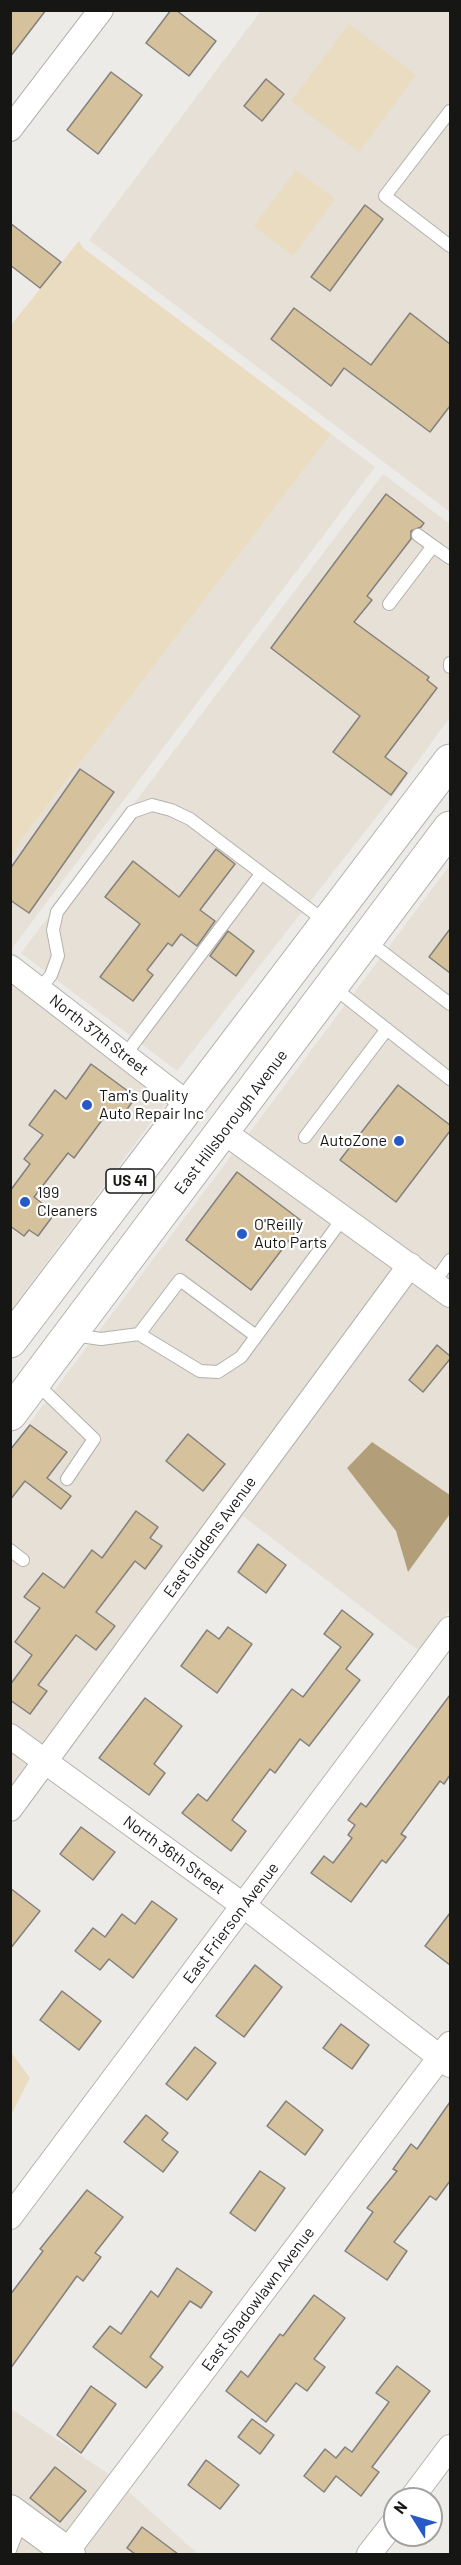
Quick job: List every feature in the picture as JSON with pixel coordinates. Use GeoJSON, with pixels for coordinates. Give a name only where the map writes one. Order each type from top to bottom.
{"type":"FeatureCollection","features":[{"type":"Feature","properties":{"kind":"main road","name":"US 41"},"geometry":{"type":"LineString","coordinates":[[10,1341],[188,1104],[253,1024],[450,761]]}},
{"type":"Feature","properties":{"kind":"main road"},"geometry":{"type":"LineString","coordinates":[[428,791],[426,827],[443,843]]}},
{"type":"Feature","properties":{"kind":"main road","name":"East Hillsborough Avenue"},"geometry":{"type":"LineString","coordinates":[[10,1414],[443,843]]}},
{"type":"Feature","properties":{"kind":"main road"},"geometry":{"type":"LineString","coordinates":[[224,1132],[226,1098],[251,1053],[254,1038],[253,1024]]}},
{"type":"Feature","properties":{"kind":"main road"},"geometry":{"type":"LineString","coordinates":[[168,1206],[186,1154],[189,1125],[188,1104]]}},
{"type":"Feature","properties":{"kind":"street"},"geometry":{"type":"LineString","coordinates":[[10,129],[101,10]]}},
{"type":"Feature","properties":{"kind":"street","name":"North 37th Street"},"geometry":{"type":"LineString","coordinates":[[10,966],[188,1104]]}},
{"type":"Feature","properties":{"kind":"street"},"geometry":{"type":"LineString","coordinates":[[224,1132],[442,1289]]}},
{"type":"Feature","properties":{"kind":"street","name":"East Giddens Avenue"},"geometry":{"type":"LineString","coordinates":[[10,1809],[410,1265]]}},
{"type":"Feature","properties":{"kind":"street","name":"East Frierson Avenue"},"geometry":{"type":"LineString","coordinates":[[10,2217],[450,1629]]}},
{"type":"Feature","properties":{"kind":"street","name":"North 36th Street"},"geometry":{"type":"LineString","coordinates":[[10,1736],[447,2055]]}},
{"type":"Feature","properties":{"kind":"street","name":"East Shadowlawn Avenue"},"geometry":{"type":"LineString","coordinates":[[67,2554],[447,2055]]}},
{"type":"Feature","properties":{"kind":"street"},"geometry":{"type":"LineString","coordinates":[[420,2487],[450,2447]]}},
{"type":"Feature","properties":{"kind":"street"},"geometry":{"type":"LineString","coordinates":[[17,2515],[67,2554]]}},
{"type":"Feature","properties":{"kind":"street"},"geometry":{"type":"LineString","coordinates":[[369,2554],[383,2536]]}},
{"type":"Feature","properties":{"kind":"lane"},"geometry":{"type":"LineString","coordinates":[[450,111],[385,196],[450,246]]}},
{"type":"Feature","properties":{"kind":"lane"},"geometry":{"type":"LineString","coordinates":[[418,536],[450,558]]}},
{"type":"Feature","properties":{"kind":"lane"},"geometry":{"type":"LineString","coordinates":[[389,604],[433,546]]}},
{"type":"Feature","properties":{"kind":"lane"},"geometry":{"type":"LineString","coordinates":[[40,990],[51,975],[58,956],[52,930],[57,912],[132,812],[152,805],[171,810],[190,819],[328,923]]}},
{"type":"Feature","properties":{"kind":"lane"},"geometry":{"type":"LineString","coordinates":[[125,1055],[261,874]]}},
{"type":"Feature","properties":{"kind":"lane"},"geometry":{"type":"LineString","coordinates":[[368,941],[450,1004]]}},
{"type":"Feature","properties":{"kind":"lane"},"geometry":{"type":"LineString","coordinates":[[333,987],[450,1079]]}},
{"type":"Feature","properties":{"kind":"lane"},"geometry":{"type":"LineString","coordinates":[[305,1137],[387,1029]]}},
{"type":"Feature","properties":{"kind":"lane"},"geometry":{"type":"LineString","coordinates":[[71,1335],[101,1339],[139,1334],[200,1371],[218,1372],[241,1357],[344,1218]]}},
{"type":"Feature","properties":{"kind":"lane"},"geometry":{"type":"LineString","coordinates":[[442,1289],[450,1260]]}},
{"type":"Feature","properties":{"kind":"lane"},"geometry":{"type":"LineString","coordinates":[[139,1334],[180,1280],[256,1336]]}},
{"type":"Feature","properties":{"kind":"lane"},"geometry":{"type":"LineString","coordinates":[[35,1382],[94,1439],[67,1479]]}},
{"type":"Feature","properties":{"kind":"lane"},"geometry":{"type":"LineString","coordinates":[[10,1550],[23,1560]]}},
{"type":"Feature","properties":{"kind":"lane"},"geometry":{"type":"LineString","coordinates":[[10,2550],[17,2515]]}},
{"type":"Feature","properties":{"kind":"shaded area"},"geometry":{"type":"Polygon","coordinates":[[[261,11],[450,11],[450,512],[89,240],[261,11]]]}},
{"type":"Feature","properties":{"kind":"shaded area"},"geometry":{"type":"Polygon","coordinates":[[[349,24],[416,75],[359,152],[291,101],[349,24]]]}},
{"type":"Feature","properties":{"kind":"shaded area"},"geometry":{"type":"Polygon","coordinates":[[[296,170],[335,199],[293,256],[254,226],[296,170]]]}},
{"type":"Feature","properties":{"kind":"shaded area"},"geometry":{"type":"Polygon","coordinates":[[[79,241],[83,248],[331,434],[19,843],[11,859],[11,325],[79,241]]]}},
{"type":"Feature","properties":{"kind":"shaded area"},"geometry":{"type":"Polygon","coordinates":[[[331,434],[375,467],[13,947],[12,954],[10,859],[19,843],[331,434]]]}},
{"type":"Feature","properties":{"kind":"shaded area"},"geometry":{"type":"Polygon","coordinates":[[[383,474],[450,524],[450,717],[392,797],[177,1071],[21,953],[383,474]]]}},
{"type":"Feature","properties":{"kind":"shaded area"},"geometry":{"type":"Polygon","coordinates":[[[450,865],[450,1282],[247,1136],[450,865]]]}},
{"type":"Feature","properties":{"kind":"shaded area"},"geometry":{"type":"Polygon","coordinates":[[[10,980],[167,1101],[11,1310],[10,1310],[10,980]]]}},
{"type":"Feature","properties":{"kind":"shaded area"},"geometry":{"type":"Polygon","coordinates":[[[234,1152],[394,1267],[41,1746],[11,1723],[10,1449],[234,1152]]]}},
{"type":"Feature","properties":{"kind":"shaded area"},"geometry":{"type":"Polygon","coordinates":[[[414,1281],[450,1308],[450,1495],[372,1442],[347,1468],[396,1531],[408,1571],[450,1514],[450,1610],[419,1651],[243,1516],[124,1673],[414,1281]]]}},
{"type":"Feature","properties":{"kind":"shaded area"},"geometry":{"type":"Polygon","coordinates":[[[372,1442],[450,1495],[450,1514],[408,1572],[396,1531],[347,1468],[372,1442]]]}},
{"type":"Feature","properties":{"kind":"shaded area"},"geometry":{"type":"Polygon","coordinates":[[[11,1749],[29,1763],[11,1788],[11,1749]]]}},
{"type":"Feature","properties":{"kind":"shaded area"},"geometry":{"type":"Polygon","coordinates":[[[11,2052],[30,2078],[11,2115],[11,2052]]]}},
{"type":"Feature","properties":{"kind":"shaded area"},"geometry":{"type":"Polygon","coordinates":[[[10,2408],[110,2475],[64,2537],[11,2496],[10,2408]]]}},
{"type":"Feature","properties":{"kind":"shaded area"},"geometry":{"type":"Polygon","coordinates":[[[128,2491],[198,2554],[87,2554],[83,2551],[128,2491]]]}},
{"type":"Feature","properties":{"kind":"shaded area"},"geometry":{"type":"Polygon","coordinates":[[[10,2523],[50,2554],[11,2554],[10,2523]]]}},
{"type":"Feature","properties":{"kind":"building"},"geometry":{"type":"Polygon","coordinates":[[[10,10],[46,10],[10,57],[10,10]]]}},
{"type":"Feature","properties":{"kind":"building"},"geometry":{"type":"Polygon","coordinates":[[[171,10],[176,10],[216,41],[189,76],[146,43],[171,10]]]}},
{"type":"Feature","properties":{"kind":"building"},"geometry":{"type":"Polygon","coordinates":[[[111,72],[142,95],[98,154],[67,130],[111,72]]]}},
{"type":"Feature","properties":{"kind":"building"},"geometry":{"type":"Polygon","coordinates":[[[266,79],[284,94],[262,121],[244,106],[266,79]]]}},
{"type":"Feature","properties":{"kind":"building"},"geometry":{"type":"Polygon","coordinates":[[[365,205],[383,219],[330,291],[311,277],[365,205]]]}},
{"type":"Feature","properties":{"kind":"building"},"geometry":{"type":"Polygon","coordinates":[[[10,223],[61,262],[40,288],[10,265],[10,223]]]}},
{"type":"Feature","properties":{"kind":"building"},"geometry":{"type":"Polygon","coordinates":[[[294,308],[371,365],[410,313],[450,344],[450,406],[430,432],[344,368],[331,386],[271,339],[294,308]]]}},
{"type":"Feature","properties":{"kind":"building"},"geometry":{"type":"Polygon","coordinates":[[[386,494],[424,523],[421,527],[411,531],[411,539],[367,596],[372,600],[354,622],[429,677],[427,680],[437,688],[385,757],[407,773],[391,795],[333,752],[360,716],[271,648],[386,494]]]}},
{"type":"Feature","properties":{"kind":"building"},"geometry":{"type":"Polygon","coordinates":[[[80,769],[114,792],[29,913],[10,900],[10,869],[80,769]]]}},
{"type":"Feature","properties":{"kind":"building"},"geometry":{"type":"Polygon","coordinates":[[[216,849],[235,864],[200,910],[215,921],[197,946],[181,934],[172,946],[168,943],[147,970],[153,975],[133,1001],[100,977],[140,924],[105,897],[133,861],[179,897],[216,849]]]}},
{"type":"Feature","properties":{"kind":"building"},"geometry":{"type":"Polygon","coordinates":[[[450,929],[450,973],[429,957],[450,929]]]}},
{"type":"Feature","properties":{"kind":"building"},"geometry":{"type":"Polygon","coordinates":[[[228,931],[254,951],[236,976],[210,956],[228,931]]]}},
{"type":"Feature","properties":{"kind":"building","name":"Tam's Quality Auto Repair Inc"},"geometry":{"type":"Polygon","coordinates":[[[91,1064],[136,1097],[119,1120],[108,1112],[74,1158],[68,1153],[34,1197],[55,1213],[38,1236],[29,1230],[24,1236],[10,1226],[10,1191],[30,1164],[24,1159],[43,1135],[29,1125],[55,1090],[66,1099],[91,1064]]]}},
{"type":"Feature","properties":{"kind":"building","name":"AutoZone"},"geometry":{"type":"Polygon","coordinates":[[[398,1085],[450,1125],[450,1131],[396,1202],[340,1160],[398,1085]]]}},
{"type":"Feature","properties":{"kind":"building","name":"O'Reilly Auto Parts"},"geometry":{"type":"Polygon","coordinates":[[[237,1172],[303,1222],[251,1290],[186,1240],[237,1172]]]}},
{"type":"Feature","properties":{"kind":"building"},"geometry":{"type":"Polygon","coordinates":[[[437,1345],[450,1356],[450,1359],[423,1392],[409,1380],[437,1345]]]}},
{"type":"Feature","properties":{"kind":"building"},"geometry":{"type":"Polygon","coordinates":[[[30,1425],[67,1452],[47,1478],[71,1496],[61,1509],[25,1481],[10,1500],[10,1450],[30,1425]]]}},
{"type":"Feature","properties":{"kind":"building"},"geometry":{"type":"Polygon","coordinates":[[[188,1434],[225,1464],[203,1491],[166,1461],[188,1434]]]}},
{"type":"Feature","properties":{"kind":"building"},"geometry":{"type":"Polygon","coordinates":[[[136,1511],[158,1527],[150,1538],[162,1546],[145,1569],[135,1561],[96,1612],[115,1626],[96,1650],[76,1635],[38,1685],[47,1691],[30,1714],[10,1700],[10,1685],[32,1655],[15,1642],[40,1608],[24,1597],[43,1573],[64,1588],[92,1550],[102,1558],[136,1511]]]}},
{"type":"Feature","properties":{"kind":"building"},"geometry":{"type":"Polygon","coordinates":[[[258,1544],[286,1565],[266,1593],[238,1572],[258,1544]]]}},
{"type":"Feature","properties":{"kind":"building"},"geometry":{"type":"Polygon","coordinates":[[[342,1610],[373,1634],[346,1669],[360,1680],[309,1746],[300,1739],[275,1773],[270,1769],[232,1820],[246,1831],[231,1851],[182,1813],[198,1794],[207,1801],[292,1689],[303,1697],[341,1647],[324,1634],[342,1610]]]}},
{"type":"Feature","properties":{"kind":"building"},"geometry":{"type":"Polygon","coordinates":[[[228,1627],[252,1644],[217,1693],[181,1666],[207,1630],[219,1639],[228,1627]]]}},
{"type":"Feature","properties":{"kind":"building"},"geometry":{"type":"Polygon","coordinates":[[[450,1695],[450,1775],[444,1784],[440,1781],[401,1834],[406,1837],[386,1863],[382,1860],[351,1902],[311,1873],[324,1856],[333,1863],[352,1838],[348,1835],[355,1825],[348,1820],[361,1803],[366,1807],[450,1695]]]}},
{"type":"Feature","properties":{"kind":"building"},"geometry":{"type":"Polygon","coordinates":[[[145,1698],[182,1726],[154,1764],[165,1773],[149,1795],[99,1758],[145,1698]]]}},
{"type":"Feature","properties":{"kind":"building"},"geometry":{"type":"Polygon","coordinates":[[[81,1827],[115,1852],[93,1880],[60,1854],[81,1827]]]}},
{"type":"Feature","properties":{"kind":"building"},"geometry":{"type":"Polygon","coordinates":[[[10,1888],[40,1911],[10,1949],[10,1888]]]}},
{"type":"Feature","properties":{"kind":"building"},"geometry":{"type":"Polygon","coordinates":[[[152,1901],[177,1919],[133,1978],[109,1959],[100,1970],[75,1951],[93,1928],[105,1937],[122,1914],[135,1924],[152,1901]]]}},
{"type":"Feature","properties":{"kind":"building"},"geometry":{"type":"Polygon","coordinates":[[[450,1913],[450,1965],[425,1946],[450,1913]]]}},
{"type":"Feature","properties":{"kind":"building"},"geometry":{"type":"Polygon","coordinates":[[[255,1965],[282,1987],[244,2037],[216,2016],[255,1965]]]}},
{"type":"Feature","properties":{"kind":"building"},"geometry":{"type":"Polygon","coordinates":[[[62,1991],[101,2021],[79,2050],[40,2020],[62,1991]]]}},
{"type":"Feature","properties":{"kind":"building"},"geometry":{"type":"Polygon","coordinates":[[[341,2024],[369,2045],[352,2069],[323,2048],[341,2024]]]}},
{"type":"Feature","properties":{"kind":"building"},"geometry":{"type":"Polygon","coordinates":[[[195,2047],[216,2063],[187,2100],[166,2084],[195,2047]]]}},
{"type":"Feature","properties":{"kind":"building"},"geometry":{"type":"Polygon","coordinates":[[[286,2101],[323,2130],[305,2155],[267,2126],[286,2101]]]}},
{"type":"Feature","properties":{"kind":"building"},"geometry":{"type":"Polygon","coordinates":[[[450,2102],[450,2181],[436,2200],[430,2196],[394,2242],[407,2251],[387,2280],[345,2251],[373,2212],[367,2208],[397,2171],[393,2169],[411,2144],[417,2149],[450,2102]]]}},
{"type":"Feature","properties":{"kind":"building"},"geometry":{"type":"Polygon","coordinates":[[[146,2115],[168,2133],[162,2140],[178,2152],[163,2172],[124,2142],[146,2115]]]}},
{"type":"Feature","properties":{"kind":"building"},"geometry":{"type":"Polygon","coordinates":[[[260,2171],[285,2188],[255,2231],[230,2213],[260,2171]]]}},
{"type":"Feature","properties":{"kind":"building"},"geometry":{"type":"Polygon","coordinates":[[[87,2190],[123,2217],[95,2253],[101,2257],[83,2281],[77,2276],[10,2369],[10,2295],[43,2251],[40,2249],[87,2190]]]}},
{"type":"Feature","properties":{"kind":"building"},"geometry":{"type":"Polygon","coordinates":[[[177,2268],[212,2292],[201,2308],[190,2301],[150,2357],[163,2367],[146,2388],[93,2347],[110,2326],[121,2334],[151,2291],[158,2297],[177,2268]]]}},
{"type":"Feature","properties":{"kind":"building"},"geometry":{"type":"Polygon","coordinates":[[[314,2295],[345,2318],[314,2359],[325,2367],[307,2391],[296,2383],[266,2422],[226,2391],[241,2371],[248,2377],[280,2334],[283,2336],[314,2295]]]}},
{"type":"Feature","properties":{"kind":"building"},"geometry":{"type":"Polygon","coordinates":[[[397,2366],[430,2391],[372,2467],[379,2472],[361,2496],[336,2476],[324,2492],[304,2476],[325,2449],[336,2458],[345,2447],[352,2452],[389,2402],[376,2393],[397,2366]]]}},
{"type":"Feature","properties":{"kind":"building"},"geometry":{"type":"Polygon","coordinates":[[[91,2386],[116,2404],[81,2453],[57,2435],[91,2386]]]}},
{"type":"Feature","properties":{"kind":"building"},"geometry":{"type":"Polygon","coordinates":[[[252,2419],[274,2435],[260,2454],[238,2437],[252,2419]]]}},
{"type":"Feature","properties":{"kind":"building"},"geometry":{"type":"Polygon","coordinates":[[[206,2460],[239,2485],[220,2509],[188,2485],[206,2460]]]}},
{"type":"Feature","properties":{"kind":"building"},"geometry":{"type":"Polygon","coordinates":[[[55,2467],[86,2491],[60,2522],[30,2498],[55,2467]]]}},
{"type":"Feature","properties":{"kind":"building"},"geometry":{"type":"Polygon","coordinates":[[[142,2527],[178,2554],[135,2554],[127,2548],[142,2527]]]}},
{"type":"Feature","properties":{"kind":"place","name":"Tam's Quality Auto Repair Inc"},"geometry":{"type":"Point","coordinates":[87,1105]}},
{"type":"Feature","properties":{"kind":"place","name":"AutoZone"},"geometry":{"type":"Point","coordinates":[399,1141]}},
{"type":"Feature","properties":{"kind":"place","name":"199 Cleaners"},"geometry":{"type":"Point","coordinates":[25,1202]}},
{"type":"Feature","properties":{"kind":"place","name":"O'Reilly Auto Parts"},"geometry":{"type":"Point","coordinates":[242,1234]}}]}
